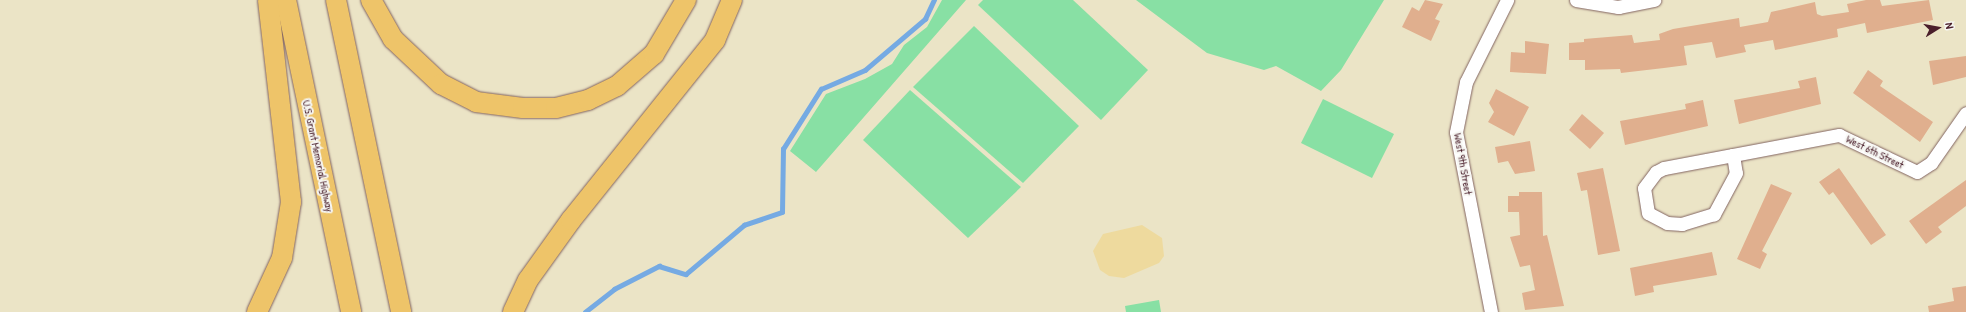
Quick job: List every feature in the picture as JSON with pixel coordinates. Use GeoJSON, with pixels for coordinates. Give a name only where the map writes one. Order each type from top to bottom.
{"type":"FeatureCollection","features":[{"type":"Feature","properties":{"kind":"main road"},"geometry":{"type":"LineString","coordinates":[[257,312],[282,258],[291,202],[268,0]]}},
{"type":"Feature","properties":{"kind":"main road","name":"U.S. Grant Memorial Highway"},"geometry":{"type":"LineString","coordinates":[[286,0],[351,312]]}},
{"type":"Feature","properties":{"kind":"main road"},"geometry":{"type":"LineString","coordinates":[[336,0],[401,312]]}},
{"type":"Feature","properties":{"kind":"main road"},"geometry":{"type":"LineString","coordinates":[[371,0],[393,39],[441,84],[476,102],[523,108],[562,106],[588,100],[617,86],[654,54],[686,0]]}},
{"type":"Feature","properties":{"kind":"main road"},"geometry":{"type":"LineString","coordinates":[[513,312],[528,280],[571,220],[715,40],[732,0]]}},
{"type":"Feature","properties":{"kind":"street","name":"West 9th Street"},"geometry":{"type":"LineString","coordinates":[[1491,312],[1456,132],[1466,82],[1507,0]]}},
{"type":"Feature","properties":{"kind":"street"},"geometry":{"type":"LineString","coordinates":[[1576,0],[1618,7],[1654,0]]}},
{"type":"Feature","properties":{"kind":"street","name":"West 6th Street"},"geometry":{"type":"LineString","coordinates":[[1733,155],[1736,173],[1714,214],[1682,224],[1668,223],[1648,213],[1644,188],[1656,172],[1733,155],[1839,135],[1917,172],[1931,163],[1966,113]]}},
{"type":"Feature","properties":{"kind":"green space"},"geometry":{"type":"Polygon","coordinates":[[[942,0],[966,0],[816,172],[790,151],[826,94],[865,79],[892,64],[904,45],[927,27],[942,0]]]}},
{"type":"Feature","properties":{"kind":"green space"},"geometry":{"type":"Polygon","coordinates":[[[983,0],[1073,0],[1148,70],[1101,120],[978,5],[983,0]]]}},
{"type":"Feature","properties":{"kind":"green space"},"geometry":{"type":"Polygon","coordinates":[[[1136,0],[1384,0],[1341,70],[1321,91],[1276,66],[1264,70],[1207,53],[1136,0]]]}},
{"type":"Feature","properties":{"kind":"green space"},"geometry":{"type":"Polygon","coordinates":[[[974,26],[1079,126],[1023,183],[913,87],[974,26]]]}},
{"type":"Feature","properties":{"kind":"green space"},"geometry":{"type":"Polygon","coordinates":[[[910,90],[1021,187],[968,238],[863,140],[910,90]]]}},
{"type":"Feature","properties":{"kind":"green space"},"geometry":{"type":"Polygon","coordinates":[[[1323,99],[1394,134],[1372,178],[1301,143],[1323,99]]]}},
{"type":"Feature","properties":{"kind":"green space"},"geometry":{"type":"Polygon","coordinates":[[[1159,300],[1161,312],[1126,312],[1125,306],[1159,300]]]}},
{"type":"Feature","properties":{"kind":"sand"},"geometry":{"type":"Polygon","coordinates":[[[1142,225],[1162,238],[1164,256],[1159,263],[1124,278],[1109,276],[1100,270],[1093,251],[1103,234],[1142,225]]]}},
{"type":"Feature","properties":{"kind":"building"},"geometry":{"type":"Polygon","coordinates":[[[1425,0],[1443,4],[1435,19],[1440,21],[1431,41],[1402,27],[1412,7],[1419,11],[1425,0]]]}},
{"type":"Feature","properties":{"kind":"building"},"geometry":{"type":"Polygon","coordinates":[[[1866,0],[1880,0],[1882,6],[1929,0],[1933,20],[1867,33],[1865,23],[1837,29],[1838,37],[1775,50],[1773,40],[1744,45],[1746,52],[1716,58],[1712,42],[1684,46],[1687,65],[1621,73],[1620,69],[1585,70],[1585,60],[1569,60],[1569,43],[1584,42],[1584,39],[1632,35],[1634,43],[1660,40],[1659,34],[1673,29],[1739,18],[1740,27],[1768,22],[1771,12],[1815,2],[1817,14],[1822,16],[1849,12],[1847,4],[1866,0]]]}},
{"type":"Feature","properties":{"kind":"building"},"geometry":{"type":"Polygon","coordinates":[[[1525,41],[1549,44],[1546,74],[1510,72],[1511,52],[1525,53],[1525,41]]]}},
{"type":"Feature","properties":{"kind":"building"},"geometry":{"type":"Polygon","coordinates":[[[1966,56],[1966,77],[1933,85],[1929,61],[1966,56]]]}},
{"type":"Feature","properties":{"kind":"building"},"geometry":{"type":"Polygon","coordinates":[[[1868,70],[1883,81],[1880,86],[1933,122],[1920,142],[1853,93],[1868,70]]]}},
{"type":"Feature","properties":{"kind":"building"},"geometry":{"type":"Polygon","coordinates":[[[1816,77],[1821,104],[1739,124],[1734,100],[1800,88],[1798,81],[1816,77]]]}},
{"type":"Feature","properties":{"kind":"building"},"geometry":{"type":"Polygon","coordinates":[[[1496,89],[1529,107],[1514,136],[1488,122],[1494,112],[1489,103],[1496,89]]]}},
{"type":"Feature","properties":{"kind":"building"},"geometry":{"type":"Polygon","coordinates":[[[1703,100],[1708,126],[1625,145],[1620,121],[1686,109],[1685,104],[1703,100]]]}},
{"type":"Feature","properties":{"kind":"building"},"geometry":{"type":"Polygon","coordinates":[[[1582,114],[1604,133],[1590,149],[1569,130],[1582,114]]]}},
{"type":"Feature","properties":{"kind":"building"},"geometry":{"type":"Polygon","coordinates":[[[1530,141],[1535,171],[1515,174],[1508,161],[1498,163],[1495,147],[1530,141]]]}},
{"type":"Feature","properties":{"kind":"building"},"geometry":{"type":"Polygon","coordinates":[[[1603,168],[1620,251],[1598,255],[1587,190],[1581,191],[1577,173],[1603,168]]]}},
{"type":"Feature","properties":{"kind":"building"},"geometry":{"type":"Polygon","coordinates":[[[1839,168],[1886,235],[1871,245],[1833,192],[1829,195],[1819,182],[1839,168]]]}},
{"type":"Feature","properties":{"kind":"building"},"geometry":{"type":"Polygon","coordinates":[[[1966,180],[1966,206],[1938,227],[1942,232],[1926,244],[1909,221],[1966,180]]]}},
{"type":"Feature","properties":{"kind":"building"},"geometry":{"type":"Polygon","coordinates":[[[1771,184],[1792,193],[1762,251],[1767,254],[1760,269],[1737,259],[1771,184]]]}},
{"type":"Feature","properties":{"kind":"building"},"geometry":{"type":"Polygon","coordinates":[[[1519,192],[1542,192],[1543,236],[1547,235],[1564,306],[1525,310],[1522,293],[1535,290],[1530,265],[1520,267],[1510,237],[1520,235],[1519,212],[1508,212],[1508,196],[1519,196],[1519,192]]]}},
{"type":"Feature","properties":{"kind":"building"},"geometry":{"type":"Polygon","coordinates":[[[1712,252],[1717,275],[1653,286],[1654,292],[1635,296],[1630,268],[1712,252]]]}},
{"type":"Feature","properties":{"kind":"building"},"geometry":{"type":"Polygon","coordinates":[[[1966,286],[1966,312],[1929,312],[1928,306],[1954,301],[1952,288],[1966,286]]]}},
{"type":"Feature","properties":{"kind":"waterway"},"geometry":{"type":"LineString","coordinates":[[585,312],[614,289],[659,266],[686,274],[744,225],[782,212],[783,149],[821,89],[865,70],[925,19],[934,0]]}}]}
